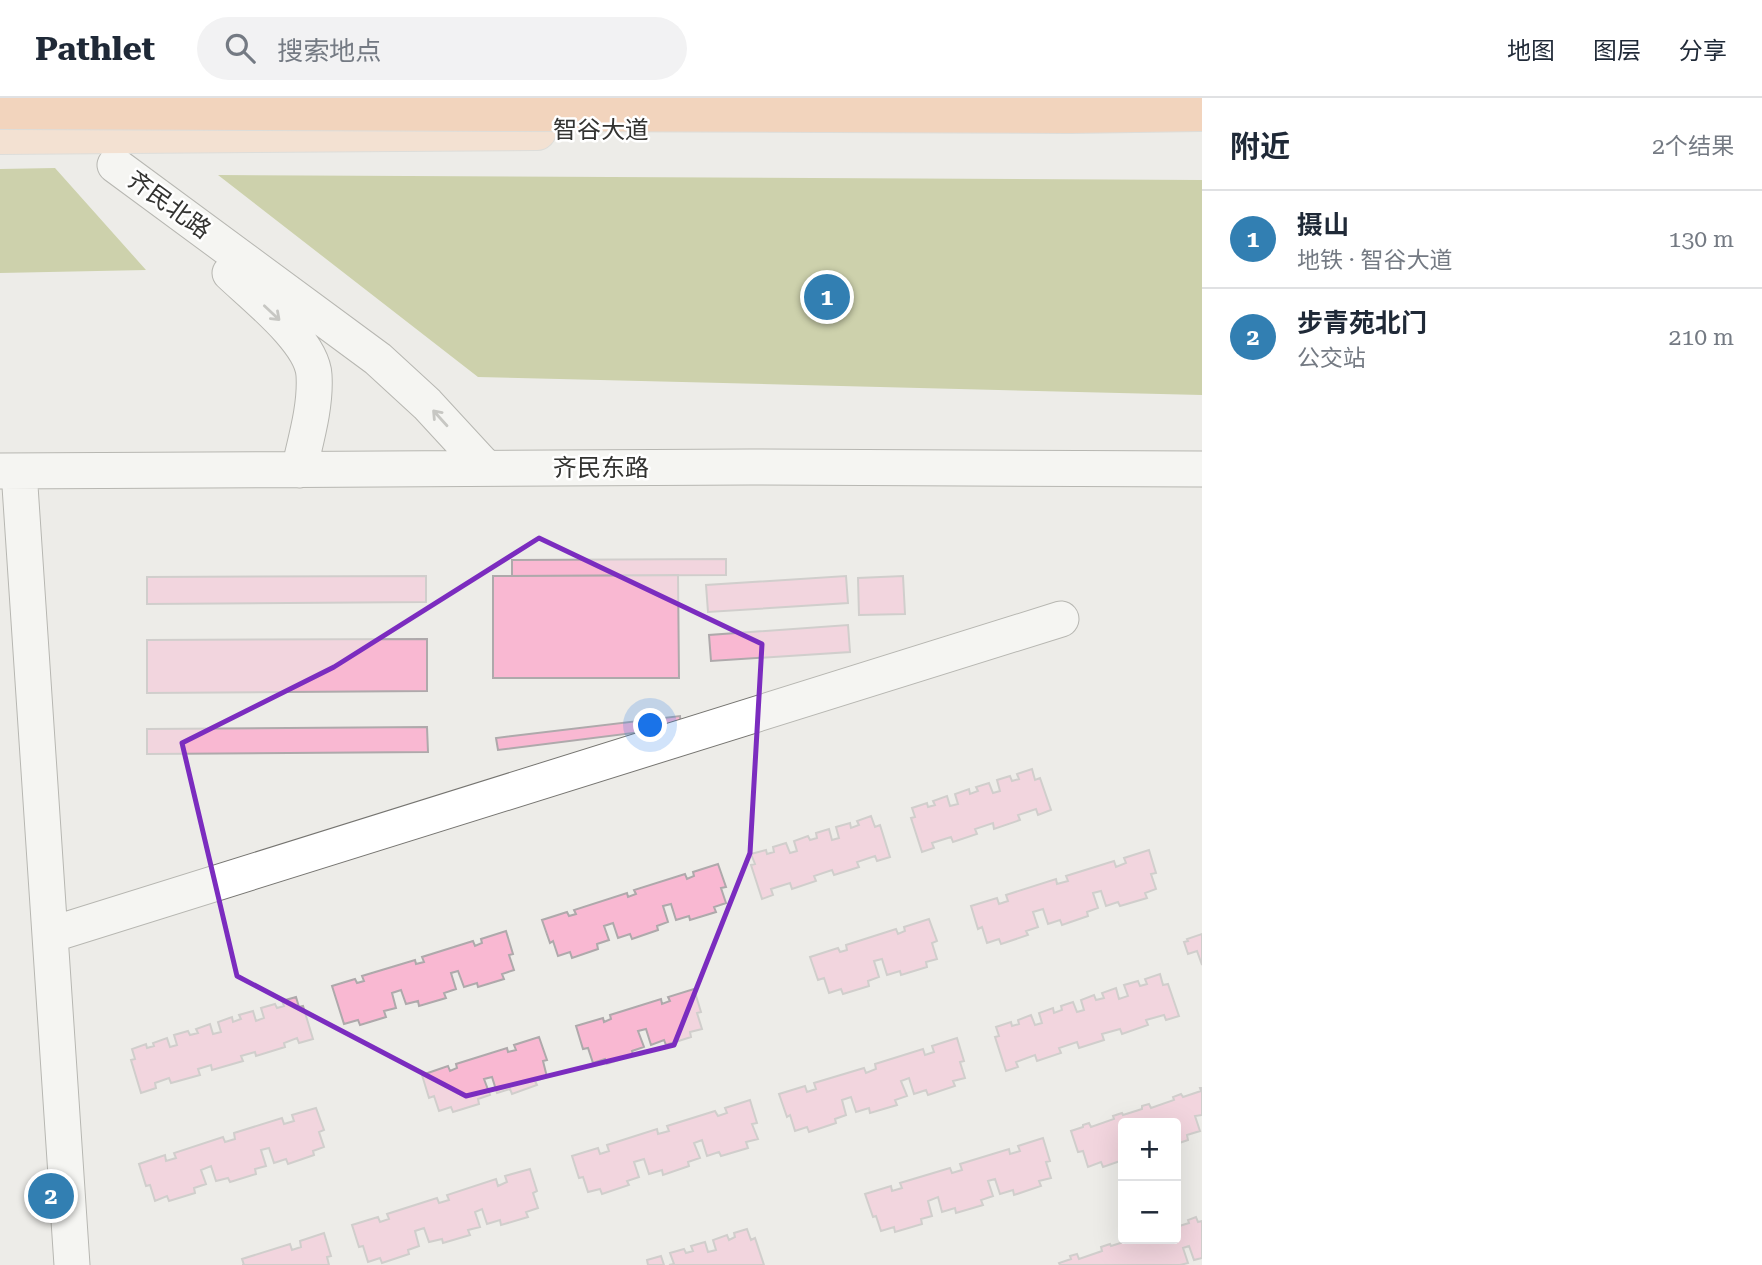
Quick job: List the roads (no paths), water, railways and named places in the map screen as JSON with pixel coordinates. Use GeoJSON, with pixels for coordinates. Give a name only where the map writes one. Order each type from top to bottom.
{"type":"FeatureCollection","features":[{"type":"Feature","properties":{"kind":"highway","name":"智谷大道"},"geometry":{"type":"LineString","coordinates":[[0,110],[1056,114],[1202,112]]}},
{"type":"Feature","properties":{"kind":"main road","name":"智谷大道"},"geometry":{"type":"LineString","coordinates":[[0,135],[575,130],[1202,129]]}},
{"type":"Feature","properties":{"kind":"street","name":"齐民北路"},"geometry":{"type":"LineString","coordinates":[[299,470],[313,404],[314,373],[307,352],[281,321],[115,165],[378,359],[427,404],[486,468]]}},
{"type":"Feature","properties":{"kind":"street","name":"齐民东路"},"geometry":{"type":"LineString","coordinates":[[10,471],[750,467],[1202,469]]}},
{"type":"Feature","properties":{"kind":"street"},"geometry":{"type":"LineString","coordinates":[[10,471],[50,935],[72,1265]]}},
{"type":"Feature","properties":{"kind":"street"},"geometry":{"type":"LineString","coordinates":[[50,935],[1061,619]]}},
{"type":"Feature","properties":{"kind":"place","name":"摄山"},"geometry":{"type":"Point","coordinates":[827,297]}},
{"type":"Feature","properties":{"kind":"place","name":"步青苑北门"},"geometry":{"type":"Point","coordinates":[51,1196]}}]}
